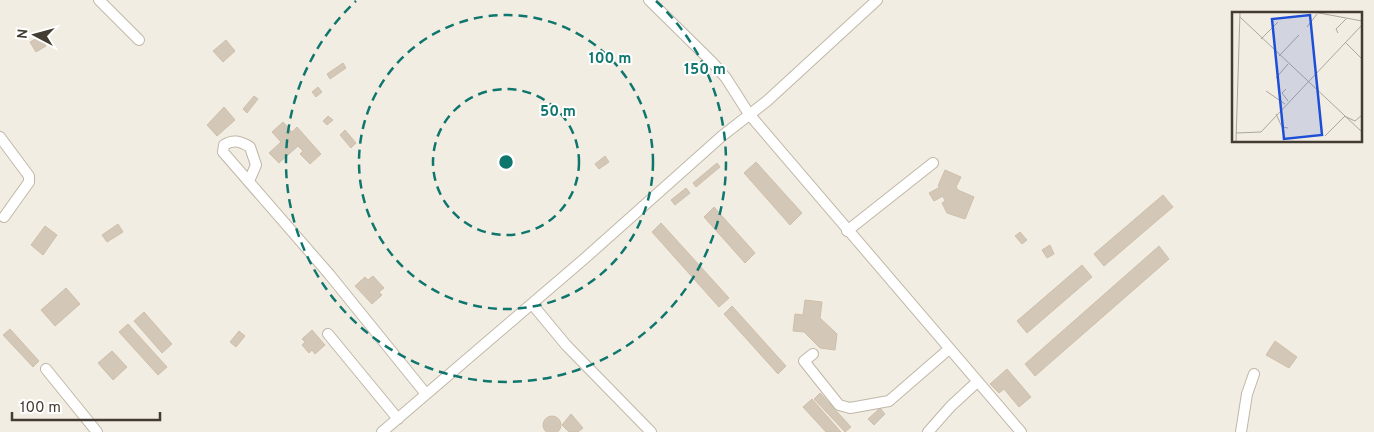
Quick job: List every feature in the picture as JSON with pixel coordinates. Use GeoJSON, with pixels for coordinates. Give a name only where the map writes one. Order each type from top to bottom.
{"type":"FeatureCollection","features":[{"type":"Feature","properties":{"kind":"street"},"geometry":{"type":"LineString","coordinates":[[99,0],[139,40]]}},
{"type":"Feature","properties":{"kind":"street"},"geometry":{"type":"LineString","coordinates":[[649,0],[726,78],[749,114],[847,231],[1021,432]]}},
{"type":"Feature","properties":{"kind":"street"},"geometry":{"type":"LineString","coordinates":[[382,432],[749,114],[767,101],[877,0]]}},
{"type":"Feature","properties":{"kind":"street"},"geometry":{"type":"LineString","coordinates":[[0,137],[29,176],[29,182],[4,217]]}},
{"type":"Feature","properties":{"kind":"street"},"geometry":{"type":"LineString","coordinates":[[847,231],[933,163]]}},
{"type":"Feature","properties":{"kind":"street"},"geometry":{"type":"LineString","coordinates":[[249,181],[329,274],[426,394]]}},
{"type":"Feature","properties":{"kind":"street"},"geometry":{"type":"LineString","coordinates":[[532,304],[566,345],[651,432]]}},
{"type":"Feature","properties":{"kind":"street"},"geometry":{"type":"LineString","coordinates":[[328,334],[398,418]]}},
{"type":"Feature","properties":{"kind":"street"},"geometry":{"type":"LineString","coordinates":[[813,354],[804,361],[839,405],[850,408],[889,401],[949,349]]}},
{"type":"Feature","properties":{"kind":"street"},"geometry":{"type":"LineString","coordinates":[[46,369],[97,432]]}},
{"type":"Feature","properties":{"kind":"street"},"geometry":{"type":"LineString","coordinates":[[1241,432],[1247,394],[1254,374]]}},
{"type":"Feature","properties":{"kind":"street"},"geometry":{"type":"LineString","coordinates":[[928,432],[951,406],[977,382]]}},
{"type":"Feature","properties":{"kind":"building"},"geometry":{"type":"Polygon","coordinates":[[[41,36],[46,46],[36,52],[30,42],[41,36]]]}},
{"type":"Feature","properties":{"kind":"building"},"geometry":{"type":"Polygon","coordinates":[[[226,40],[235,51],[223,62],[213,51],[226,40]]]}},
{"type":"Feature","properties":{"kind":"building"},"geometry":{"type":"Polygon","coordinates":[[[343,63],[346,68],[330,79],[327,74],[343,63]]]}},
{"type":"Feature","properties":{"kind":"building"},"geometry":{"type":"Polygon","coordinates":[[[318,87],[322,92],[316,97],[312,92],[318,87]]]}},
{"type":"Feature","properties":{"kind":"building"},"geometry":{"type":"Polygon","coordinates":[[[254,96],[258,99],[247,113],[243,109],[254,96]]]}},
{"type":"Feature","properties":{"kind":"building"},"geometry":{"type":"Polygon","coordinates":[[[224,107],[235,120],[217,136],[207,125],[224,107]]]}},
{"type":"Feature","properties":{"kind":"building"},"geometry":{"type":"Polygon","coordinates":[[[328,116],[333,120],[327,125],[323,121],[328,116]]]}},
{"type":"Feature","properties":{"kind":"building"},"geometry":{"type":"Polygon","coordinates":[[[283,122],[292,132],[297,127],[321,154],[310,164],[300,154],[303,151],[298,146],[279,163],[269,153],[281,142],[272,132],[283,122]]]}},
{"type":"Feature","properties":{"kind":"building"},"geometry":{"type":"Polygon","coordinates":[[[345,130],[356,143],[351,148],[340,135],[345,130]]]}},
{"type":"Feature","properties":{"kind":"building"},"geometry":{"type":"Polygon","coordinates":[[[605,156],[609,162],[599,169],[595,164],[605,156]]]}},
{"type":"Feature","properties":{"kind":"building"},"geometry":{"type":"Polygon","coordinates":[[[756,162],[802,213],[790,225],[744,173],[756,162]]]}},
{"type":"Feature","properties":{"kind":"building"},"geometry":{"type":"Polygon","coordinates":[[[717,163],[720,167],[696,187],[693,183],[717,163]]]}},
{"type":"Feature","properties":{"kind":"building"},"geometry":{"type":"Polygon","coordinates":[[[945,170],[961,177],[956,187],[958,190],[974,197],[965,219],[947,213],[942,203],[945,201],[943,196],[934,201],[929,193],[940,187],[938,186],[945,170]]]}},
{"type":"Feature","properties":{"kind":"building"},"geometry":{"type":"Polygon","coordinates":[[[686,188],[690,193],[675,205],[671,200],[686,188]]]}},
{"type":"Feature","properties":{"kind":"building"},"geometry":{"type":"Polygon","coordinates":[[[1163,195],[1173,207],[1104,266],[1094,254],[1163,195]]]}},
{"type":"Feature","properties":{"kind":"building"},"geometry":{"type":"Polygon","coordinates":[[[714,207],[755,253],[745,263],[704,217],[714,207]]]}},
{"type":"Feature","properties":{"kind":"building"},"geometry":{"type":"Polygon","coordinates":[[[661,223],[729,298],[719,307],[652,232],[661,223]]]}},
{"type":"Feature","properties":{"kind":"building"},"geometry":{"type":"Polygon","coordinates":[[[118,224],[123,232],[107,242],[102,235],[118,224]]]}},
{"type":"Feature","properties":{"kind":"building"},"geometry":{"type":"Polygon","coordinates":[[[45,226],[57,235],[43,255],[31,245],[45,226]]]}},
{"type":"Feature","properties":{"kind":"building"},"geometry":{"type":"Polygon","coordinates":[[[1020,232],[1027,240],[1022,244],[1015,236],[1020,232]]]}},
{"type":"Feature","properties":{"kind":"building"},"geometry":{"type":"Polygon","coordinates":[[[1050,245],[1054,254],[1047,258],[1042,250],[1050,245]]]}},
{"type":"Feature","properties":{"kind":"building"},"geometry":{"type":"Polygon","coordinates":[[[1159,246],[1169,259],[1035,376],[1025,364],[1159,246]]]}},
{"type":"Feature","properties":{"kind":"building"},"geometry":{"type":"Polygon","coordinates":[[[1082,265],[1092,277],[1027,333],[1017,321],[1082,265]]]}},
{"type":"Feature","properties":{"kind":"building"},"geometry":{"type":"Polygon","coordinates":[[[373,276],[384,288],[379,292],[382,295],[372,304],[355,286],[365,277],[368,280],[373,276]]]}},
{"type":"Feature","properties":{"kind":"building"},"geometry":{"type":"Polygon","coordinates":[[[66,288],[80,304],[55,326],[41,310],[66,288]]]}},
{"type":"Feature","properties":{"kind":"building"},"geometry":{"type":"Polygon","coordinates":[[[805,300],[822,302],[820,318],[837,334],[835,350],[820,348],[804,332],[793,331],[795,314],[803,315],[805,300]]]}},
{"type":"Feature","properties":{"kind":"building"},"geometry":{"type":"Polygon","coordinates":[[[732,306],[786,366],[778,374],[724,314],[732,306]]]}},
{"type":"Feature","properties":{"kind":"building"},"geometry":{"type":"Polygon","coordinates":[[[144,312],[172,344],[162,353],[134,321],[144,312]]]}},
{"type":"Feature","properties":{"kind":"building"},"geometry":{"type":"Polygon","coordinates":[[[128,324],[167,367],[158,375],[119,332],[128,324]]]}},
{"type":"Feature","properties":{"kind":"building"},"geometry":{"type":"Polygon","coordinates":[[[10,329],[39,361],[33,367],[3,335],[10,329]]]}},
{"type":"Feature","properties":{"kind":"building"},"geometry":{"type":"Polygon","coordinates":[[[312,330],[325,345],[315,354],[312,350],[309,353],[302,345],[305,342],[302,339],[312,330]]]}},
{"type":"Feature","properties":{"kind":"building"},"geometry":{"type":"Polygon","coordinates":[[[239,331],[245,336],[236,347],[230,342],[239,331]]]}},
{"type":"Feature","properties":{"kind":"building"},"geometry":{"type":"Polygon","coordinates":[[[1275,341],[1297,357],[1289,368],[1266,355],[1275,341]]]}},
{"type":"Feature","properties":{"kind":"building"},"geometry":{"type":"Polygon","coordinates":[[[112,351],[127,367],[113,380],[98,363],[112,351]]]}},
{"type":"Feature","properties":{"kind":"building"},"geometry":{"type":"Polygon","coordinates":[[[1007,369],[1031,397],[1019,407],[1004,389],[999,393],[990,384],[1007,369]]]}},
{"type":"Feature","properties":{"kind":"building"},"geometry":{"type":"Polygon","coordinates":[[[820,393],[851,427],[845,432],[814,399],[820,393]]]}},
{"type":"Feature","properties":{"kind":"building"},"geometry":{"type":"Polygon","coordinates":[[[812,399],[841,432],[826,432],[803,407],[812,399]]]}},
{"type":"Feature","properties":{"kind":"building"},"geometry":{"type":"Polygon","coordinates":[[[880,408],[885,414],[874,425],[868,419],[880,408]]]}},
{"type":"Feature","properties":{"kind":"building"},"geometry":{"type":"Polygon","coordinates":[[[571,414],[583,428],[578,432],[569,432],[562,425],[571,414]]]}},
{"type":"Feature","properties":{"kind":"building"},"geometry":{"type":"Polygon","coordinates":[[[552,416],[560,422],[560,428],[555,433],[546,431],[543,425],[546,419],[552,416]]]}}]}
